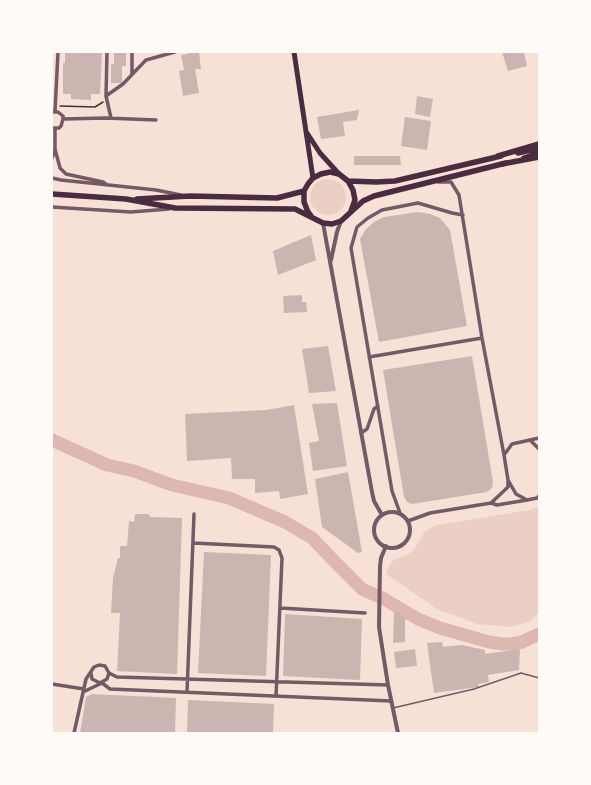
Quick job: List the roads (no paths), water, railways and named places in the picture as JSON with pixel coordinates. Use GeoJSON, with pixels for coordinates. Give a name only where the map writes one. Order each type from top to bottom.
{"type":"FeatureCollection","features":[{"type":"Feature","properties":{"kind":"main road"},"geometry":{"type":"LineString","coordinates":[[294,52],[307,132],[309,161],[313,178]]}},
{"type":"Feature","properties":{"kind":"main road"},"geometry":{"type":"LineString","coordinates":[[307,132],[320,153],[339,174],[348,181],[353,190],[355,200],[351,211]]}},
{"type":"Feature","properties":{"kind":"main road"},"geometry":{"type":"LineString","coordinates":[[498,156],[539,144]]}},
{"type":"Feature","properties":{"kind":"main road"},"geometry":{"type":"LineString","coordinates":[[348,181],[395,181],[498,156],[539,148]]}},
{"type":"Feature","properties":{"kind":"main road"},"geometry":{"type":"LineString","coordinates":[[52,194],[126,199],[175,208],[295,209],[323,223],[332,224],[341,221],[363,201],[374,196],[502,164],[539,153]]}},
{"type":"Feature","properties":{"kind":"main road"},"geometry":{"type":"LineString","coordinates":[[502,164],[539,157]]}},
{"type":"Feature","properties":{"kind":"main road"},"geometry":{"type":"LineString","coordinates":[[316,220],[308,212],[304,202],[304,191],[313,178],[321,174],[330,172],[339,174]]}},
{"type":"Feature","properties":{"kind":"main road"},"geometry":{"type":"LineString","coordinates":[[126,199],[190,196],[277,198],[304,191]]}},
{"type":"Feature","properties":{"kind":"street"},"geometry":{"type":"LineString","coordinates":[[58,52],[56,106],[54,112],[61,114],[63,119],[61,126],[54,128],[55,149],[60,168],[66,174],[103,182],[108,185]]}},
{"type":"Feature","properties":{"kind":"street"},"geometry":{"type":"LineString","coordinates":[[107,52],[106,96],[111,118]]}},
{"type":"Feature","properties":{"kind":"street"},"geometry":{"type":"LineString","coordinates":[[132,52],[132,74]]}},
{"type":"Feature","properties":{"kind":"street"},"geometry":{"type":"LineString","coordinates":[[106,96],[123,84],[146,60],[175,52]]}},
{"type":"Feature","properties":{"kind":"street"},"geometry":{"type":"LineString","coordinates":[[63,119],[111,118],[156,120]]}},
{"type":"Feature","properties":{"kind":"street"},"geometry":{"type":"LineString","coordinates":[[52,158],[55,149]]}},
{"type":"Feature","properties":{"kind":"street"},"geometry":{"type":"LineString","coordinates":[[52,178],[156,190],[190,196]]}},
{"type":"Feature","properties":{"kind":"street"},"geometry":{"type":"LineString","coordinates":[[429,182],[451,182],[460,195],[482,338],[508,480],[508,487],[491,503]]}},
{"type":"Feature","properties":{"kind":"street"},"geometry":{"type":"LineString","coordinates":[[400,513],[392,491],[351,248],[357,227],[368,218],[382,210],[418,203],[452,213],[463,214]]}},
{"type":"Feature","properties":{"kind":"street"},"geometry":{"type":"LineString","coordinates":[[52,207],[131,212],[175,208]]}},
{"type":"Feature","properties":{"kind":"street"},"geometry":{"type":"LineString","coordinates":[[331,263],[337,232],[341,221]]}},
{"type":"Feature","properties":{"kind":"street"},"geometry":{"type":"LineString","coordinates":[[323,223],[374,502],[382,515]]}},
{"type":"Feature","properties":{"kind":"street"},"geometry":{"type":"LineString","coordinates":[[369,357],[482,338]]}},
{"type":"Feature","properties":{"kind":"street"},"geometry":{"type":"LineString","coordinates":[[361,433],[367,430],[374,409],[378,406]]}},
{"type":"Feature","properties":{"kind":"street"},"geometry":{"type":"LineString","coordinates":[[504,455],[512,444],[539,439]]}},
{"type":"Feature","properties":{"kind":"street"},"geometry":{"type":"LineString","coordinates":[[530,440],[539,449]]}},
{"type":"Feature","properties":{"kind":"street"},"geometry":{"type":"LineString","coordinates":[[508,480],[516,494],[527,500]]}},
{"type":"Feature","properties":{"kind":"street"},"geometry":{"type":"LineString","coordinates":[[408,522],[430,513],[491,503],[497,505],[537,498],[539,496]]}},
{"type":"Feature","properties":{"kind":"street"},"geometry":{"type":"LineString","coordinates":[[394,512],[400,513],[408,522],[410,532],[406,542],[397,547],[386,546],[378,540],[375,534],[376,524],[382,515],[394,512]]}},
{"type":"Feature","properties":{"kind":"street"},"geometry":{"type":"LineString","coordinates":[[187,692],[194,514]]}},
{"type":"Feature","properties":{"kind":"street"},"geometry":{"type":"LineString","coordinates":[[193,543],[274,547],[279,550],[282,558],[276,696]]}},
{"type":"Feature","properties":{"kind":"street"},"geometry":{"type":"LineString","coordinates":[[386,546],[381,558],[379,627],[388,685],[398,733]]}},
{"type":"Feature","properties":{"kind":"street"},"geometry":{"type":"LineString","coordinates":[[280,608],[365,613]]}},
{"type":"Feature","properties":{"kind":"street"},"geometry":{"type":"LineString","coordinates":[[52,684],[83,691],[108,679],[109,673],[107,668],[99,665],[94,667],[86,679],[83,691],[74,733]]}},
{"type":"Feature","properties":{"kind":"street"},"geometry":{"type":"LineString","coordinates":[[91,672],[92,679],[97,683],[102,683],[110,689],[391,701]]}},
{"type":"Feature","properties":{"kind":"street"},"geometry":{"type":"LineString","coordinates":[[109,673],[117,677],[388,685]]}},
{"type":"Feature","properties":{"kind":"lane"},"geometry":{"type":"LineString","coordinates":[[393,708],[474,689],[521,673],[539,678]]}},
{"type":"Feature","properties":{"kind":"waterway"},"geometry":{"type":"LineString","coordinates":[[52,440],[107,465],[134,471],[172,485],[229,498],[285,522],[312,538],[362,589],[384,599],[418,619],[440,628],[489,642],[502,644],[522,642],[539,634]]}}]}
